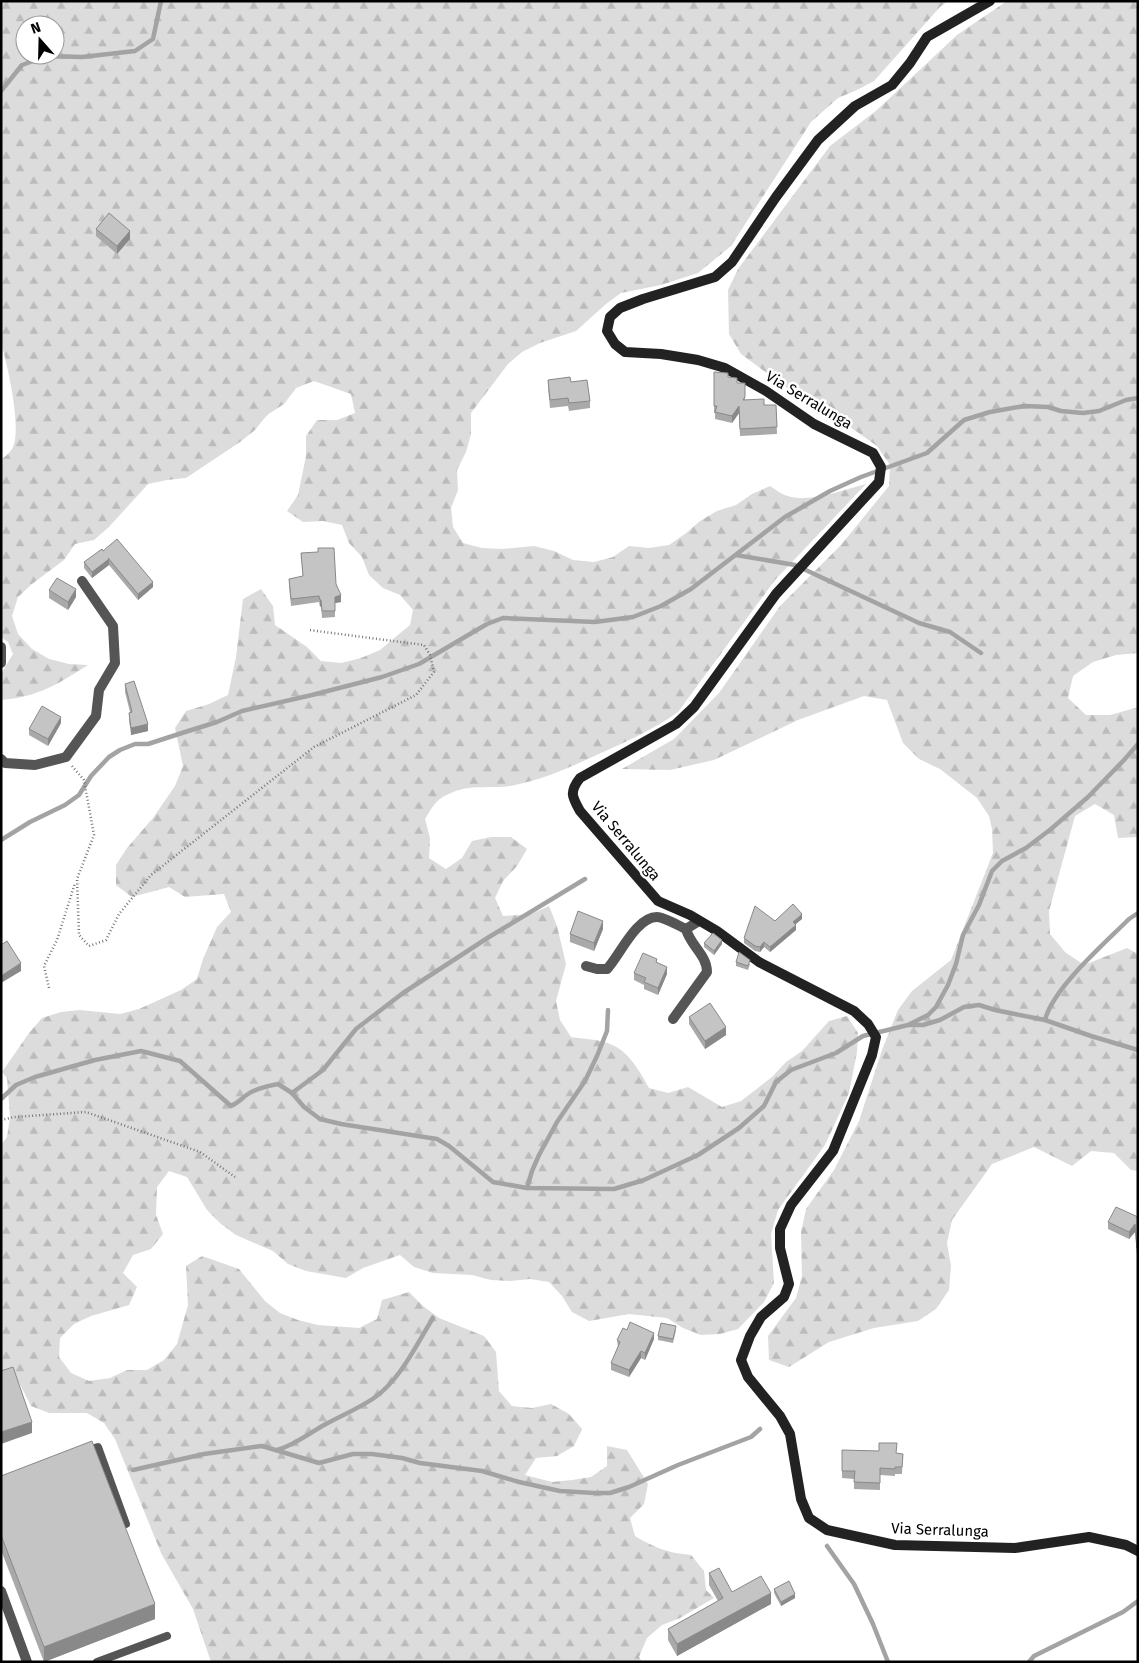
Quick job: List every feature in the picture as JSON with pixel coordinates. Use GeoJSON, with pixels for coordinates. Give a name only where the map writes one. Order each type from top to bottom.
{"type":"FeatureCollection","features":[{"type":"Feature","properties":{"kind":"street","name":"Via Serralunga"},"geometry":{"type":"LineString","coordinates":[[990,1],[928,37],[892,85],[855,106],[818,140],[732,262],[715,278],[643,299],[620,308],[610,317],[607,331],[615,344],[625,352],[661,354],[698,360],[725,368],[766,391],[814,424],[873,453],[881,466],[880,482],[776,594],[694,706],[676,724],[580,778],[573,788],[573,798],[580,811],[658,901],[700,921],[759,962],[854,1011],[868,1024],[876,1037],[872,1055],[833,1151],[791,1205],[780,1229],[780,1248],[789,1284],[784,1297],[761,1317],[750,1336],[741,1360],[748,1377],[780,1416],[790,1434],[801,1499],[809,1518],[827,1530],[895,1545],[1015,1548],[1089,1537],[1126,1545],[1138,1551]]}},
{"type":"Feature","properties":{"kind":"street"},"geometry":{"type":"LineString","coordinates":[[1,759],[5,763],[35,765],[66,757],[96,716],[99,690],[115,663],[113,626],[82,582]]}},
{"type":"Feature","properties":{"kind":"street"},"geometry":{"type":"LineString","coordinates":[[1,647],[1,663]]}},
{"type":"Feature","properties":{"kind":"street"},"geometry":{"type":"LineString","coordinates":[[586,966],[607,969],[615,960],[626,941],[646,919],[658,916],[686,929]]}},
{"type":"Feature","properties":{"kind":"street"},"geometry":{"type":"LineString","coordinates":[[686,929],[700,921]]}},
{"type":"Feature","properties":{"kind":"street"},"geometry":{"type":"LineString","coordinates":[[673,1019],[706,972],[707,964],[688,938],[686,929]]}},
{"type":"Feature","properties":{"kind":"street"},"geometry":{"type":"LineString","coordinates":[[1,1591],[27,1662]]}},
{"type":"Feature","properties":{"kind":"lane"},"geometry":{"type":"LineString","coordinates":[[80,1452],[98,1447],[126,1524]]}},
{"type":"Feature","properties":{"kind":"lane"},"geometry":{"type":"LineString","coordinates":[[97,1662],[167,1636]]}},
{"type":"Feature","properties":{"kind":"path"},"geometry":{"type":"LineString","coordinates":[[77,879],[78,935],[89,946],[106,940],[119,914],[151,875],[314,747],[416,695],[434,672],[430,655],[424,645],[309,630]]}},
{"type":"Feature","properties":{"kind":"path"},"geometry":{"type":"LineString","coordinates":[[49,988],[44,966],[57,940],[94,835],[84,780],[66,757]]}},
{"type":"Feature","properties":{"kind":"path"},"geometry":{"type":"LineString","coordinates":[[1,1120],[14,1117],[86,1112],[200,1152],[235,1177]]}},
{"type":"Feature","properties":{"kind":"green space"},"geometry":{"type":"Polygon","coordinates":[[[1,1],[948,1],[940,7],[874,81],[838,98],[811,122],[731,246],[698,273],[661,285],[621,293],[576,331],[540,343],[522,352],[508,364],[471,413],[471,434],[466,452],[457,470],[458,490],[451,508],[453,527],[463,543],[482,548],[502,549],[534,546],[554,551],[573,560],[594,562],[613,557],[629,546],[649,548],[669,545],[700,521],[717,511],[736,505],[752,494],[770,486],[787,496],[807,498],[827,495],[866,484],[775,580],[678,712],[631,739],[548,776],[515,785],[466,788],[446,795],[438,800],[425,819],[430,838],[429,858],[446,869],[462,858],[472,841],[491,837],[511,837],[527,849],[517,866],[503,881],[495,898],[503,916],[531,914],[549,906],[557,926],[566,964],[556,1001],[560,1020],[571,1037],[596,1040],[617,1047],[633,1063],[649,1088],[668,1093],[688,1087],[722,1107],[741,1101],[772,1077],[786,1062],[802,1051],[829,1021],[847,1016],[858,1033],[857,1052],[849,1093],[825,1145],[778,1210],[771,1234],[774,1283],[764,1302],[738,1329],[720,1334],[701,1335],[683,1328],[667,1318],[629,1314],[589,1321],[572,1312],[562,1296],[549,1282],[530,1279],[491,1280],[472,1275],[433,1273],[414,1267],[400,1255],[363,1268],[346,1278],[306,1271],[288,1264],[273,1251],[236,1235],[207,1210],[187,1177],[169,1171],[157,1187],[156,1215],[163,1234],[151,1249],[133,1255],[123,1273],[137,1287],[129,1305],[91,1316],[74,1324],[60,1338],[59,1357],[71,1373],[89,1381],[110,1378],[127,1370],[147,1370],[164,1360],[177,1344],[188,1305],[186,1266],[202,1256],[239,1269],[265,1301],[280,1313],[318,1325],[359,1328],[377,1319],[382,1300],[409,1292],[439,1318],[484,1336],[496,1352],[499,1391],[512,1406],[532,1408],[551,1404],[569,1414],[582,1429],[574,1446],[557,1456],[536,1458],[525,1475],[552,1482],[591,1477],[607,1466],[607,1446],[627,1450],[648,1484],[644,1504],[630,1518],[635,1536],[662,1549],[691,1555],[704,1571],[706,1590],[714,1598],[680,1618],[662,1625],[647,1638],[639,1657],[642,1662],[211,1662],[193,1609],[161,1553],[115,1439],[104,1423],[87,1413],[49,1413],[31,1406],[13,1371],[1,1375],[1,1145],[7,1137],[10,1117],[7,1078],[2,1072],[29,1033],[42,1018],[61,1012],[80,1010],[120,1014],[139,1009],[181,990],[197,979],[203,959],[217,927],[231,912],[224,894],[185,897],[169,887],[132,897],[116,885],[116,865],[127,848],[153,818],[175,786],[183,766],[175,728],[186,711],[209,704],[228,695],[236,657],[243,599],[261,589],[273,606],[275,625],[307,647],[321,661],[341,663],[361,658],[380,650],[410,625],[413,610],[400,595],[383,588],[369,575],[362,557],[349,543],[342,525],[323,521],[303,522],[287,511],[298,495],[306,456],[306,436],[317,420],[337,420],[355,413],[351,394],[314,381],[296,388],[284,404],[267,415],[255,430],[186,478],[148,484],[109,527],[94,540],[75,544],[64,560],[18,597],[12,616],[18,634],[32,649],[49,659],[69,664],[88,665],[47,689],[26,696],[1,700],[1,674],[13,654],[8,642],[1,637],[1,460],[12,449],[16,428],[7,365],[1,343],[1,1]]]}},
{"type":"Feature","properties":{"kind":"green space"},"geometry":{"type":"Polygon","coordinates":[[[1007,1],[1138,1],[1138,653],[1116,655],[1093,662],[1073,676],[1068,698],[1086,715],[1110,715],[1135,708],[1138,709],[1138,837],[1118,838],[1114,815],[1095,804],[1075,816],[1049,911],[1050,934],[1065,952],[1084,965],[1127,948],[1138,954],[1138,1171],[1131,1170],[1114,1153],[1091,1151],[1072,1166],[1034,1147],[992,1164],[952,1220],[947,1243],[951,1266],[949,1290],[936,1309],[918,1321],[874,1328],[829,1342],[789,1367],[769,1360],[768,1336],[796,1298],[802,1276],[801,1232],[806,1209],[834,1170],[859,1121],[882,1050],[898,1010],[912,991],[951,960],[993,853],[992,829],[989,816],[977,798],[940,769],[919,759],[903,743],[887,700],[864,696],[798,720],[714,760],[670,770],[622,769],[674,739],[719,693],[780,606],[841,545],[889,486],[890,465],[877,446],[846,424],[794,393],[741,354],[729,334],[728,290],[738,269],[830,146],[877,110],[957,35],[1007,1]]]}},
{"type":"Feature","properties":{"kind":"building"},"geometry":{"type":"Polygon","coordinates":[[[109,213],[130,231],[117,246],[96,229],[109,213]]]}},
{"type":"Feature","properties":{"kind":"building"},"geometry":{"type":"Polygon","coordinates":[[[714,372],[728,373],[728,377],[737,378],[737,383],[745,383],[745,397],[743,400],[764,399],[764,405],[776,405],[777,427],[740,429],[739,406],[732,416],[715,412],[717,406],[714,406],[714,372]]]}},
{"type":"Feature","properties":{"kind":"building"},"geometry":{"type":"Polygon","coordinates":[[[570,377],[571,382],[587,380],[590,401],[569,403],[568,398],[550,400],[548,380],[570,377]]]}},
{"type":"Feature","properties":{"kind":"building"},"geometry":{"type":"Polygon","coordinates":[[[117,539],[153,582],[138,594],[109,559],[92,572],[84,562],[102,549],[103,551],[117,539]]]}},
{"type":"Feature","properties":{"kind":"building"},"geometry":{"type":"Polygon","coordinates":[[[318,548],[334,548],[336,584],[341,595],[335,597],[335,611],[322,611],[319,596],[291,599],[289,579],[303,576],[301,553],[318,552],[318,548]]]}},
{"type":"Feature","properties":{"kind":"building"},"geometry":{"type":"Polygon","coordinates":[[[57,578],[76,589],[68,602],[49,590],[57,578]]]}},
{"type":"Feature","properties":{"kind":"building"},"geometry":{"type":"Polygon","coordinates":[[[134,681],[148,724],[131,728],[129,713],[132,712],[125,684],[134,681]]]}},
{"type":"Feature","properties":{"kind":"building"},"geometry":{"type":"Polygon","coordinates":[[[42,706],[61,717],[48,739],[29,729],[42,706]]]}},
{"type":"Feature","properties":{"kind":"building"},"geometry":{"type":"Polygon","coordinates":[[[793,904],[802,914],[793,922],[796,925],[770,947],[764,942],[760,947],[755,946],[744,938],[755,906],[775,921],[793,904]]]}},
{"type":"Feature","properties":{"kind":"building"},"geometry":{"type":"Polygon","coordinates":[[[578,911],[603,921],[594,943],[570,934],[578,911]]]}},
{"type":"Feature","properties":{"kind":"building"},"geometry":{"type":"Polygon","coordinates":[[[713,933],[722,940],[714,951],[704,943],[713,933]]]}},
{"type":"Feature","properties":{"kind":"building"},"geometry":{"type":"Polygon","coordinates":[[[7,941],[21,963],[1,976],[1,945],[7,941]]]}},
{"type":"Feature","properties":{"kind":"building"},"geometry":{"type":"Polygon","coordinates":[[[739,952],[750,960],[748,966],[736,962],[739,952]]]}},
{"type":"Feature","properties":{"kind":"building"},"geometry":{"type":"Polygon","coordinates":[[[643,953],[657,959],[656,962],[667,967],[658,988],[644,982],[646,978],[634,973],[643,953]]]}},
{"type":"Feature","properties":{"kind":"building"},"geometry":{"type":"Polygon","coordinates":[[[710,1003],[726,1027],[705,1041],[689,1017],[710,1003]]]}},
{"type":"Feature","properties":{"kind":"building"},"geometry":{"type":"Polygon","coordinates":[[[1116,1207],[1138,1217],[1137,1248],[1135,1224],[1129,1232],[1108,1222],[1116,1207]]]}},
{"type":"Feature","properties":{"kind":"building"},"geometry":{"type":"Polygon","coordinates":[[[630,1322],[654,1333],[645,1353],[641,1351],[629,1370],[611,1363],[620,1342],[617,1340],[623,1328],[627,1330],[630,1322]]]}},
{"type":"Feature","properties":{"kind":"building"},"geometry":{"type":"Polygon","coordinates":[[[661,1323],[676,1326],[673,1339],[658,1336],[661,1323]]]}},
{"type":"Feature","properties":{"kind":"building"},"geometry":{"type":"Polygon","coordinates":[[[13,1367],[32,1422],[1,1432],[1,1371],[13,1367]]]}},
{"type":"Feature","properties":{"kind":"building"},"geometry":{"type":"Polygon","coordinates":[[[92,1441],[155,1604],[44,1647],[1,1535],[1,1476],[92,1441]]]}},
{"type":"Feature","properties":{"kind":"building"},"geometry":{"type":"Polygon","coordinates":[[[879,1443],[897,1443],[896,1453],[903,1454],[902,1467],[895,1467],[895,1469],[880,1468],[880,1483],[854,1482],[855,1471],[842,1471],[842,1450],[879,1451],[879,1443]]]}},
{"type":"Feature","properties":{"kind":"building"},"geometry":{"type":"Polygon","coordinates":[[[719,1568],[732,1592],[761,1576],[771,1593],[677,1644],[668,1629],[723,1598],[709,1573],[719,1568]]]}},
{"type":"Feature","properties":{"kind":"building"},"geometry":{"type":"Polygon","coordinates":[[[789,1581],[795,1594],[781,1602],[774,1589],[789,1581]]]}},
{"type":"Feature","properties":{"kind":"waterway"},"geometry":{"type":"LineString","coordinates":[[1,91],[22,65],[47,56],[82,57],[135,51],[153,39],[161,1]]}},
{"type":"Feature","properties":{"kind":"waterway"},"geometry":{"type":"LineString","coordinates":[[1,840],[30,822],[65,805],[79,795],[91,776],[109,757],[135,744],[148,744],[217,722],[242,711],[382,677],[419,664],[487,624],[503,618],[595,622],[633,617],[661,606],[691,589],[785,517],[830,491],[861,477],[927,453],[964,420],[990,412],[1024,406],[1048,407],[1061,411],[1083,413],[1099,411],[1126,400],[1138,398]]}},
{"type":"Feature","properties":{"kind":"waterway"},"geometry":{"type":"LineString","coordinates":[[736,555],[795,565],[919,623],[950,632],[981,653]]}},
{"type":"Feature","properties":{"kind":"waterway"},"geometry":{"type":"LineString","coordinates":[[910,1024],[928,1015],[936,1007],[948,985],[956,964],[963,935],[979,905],[992,871],[1002,861],[1026,848],[1051,829],[1088,797],[1138,744]]}},
{"type":"Feature","properties":{"kind":"waterway"},"geometry":{"type":"LineString","coordinates":[[292,1093],[323,1070],[356,1029],[403,993],[489,937],[585,879]]}},
{"type":"Feature","properties":{"kind":"waterway"},"geometry":{"type":"LineString","coordinates":[[1045,1020],[1058,994],[1081,966],[1129,919],[1138,913]]}},
{"type":"Feature","properties":{"kind":"waterway"},"geometry":{"type":"LineString","coordinates":[[1,1099],[16,1085],[35,1077],[95,1060],[141,1051],[180,1061],[231,1106],[255,1090],[278,1084],[292,1093],[304,1107],[320,1119],[437,1139],[449,1146],[493,1182],[527,1188],[614,1189],[644,1180],[698,1155],[739,1128],[764,1106],[776,1082],[791,1070],[836,1053],[863,1036],[908,1025],[923,1025],[940,1020],[964,1007],[979,1005],[1045,1020],[1138,1050]]}},
{"type":"Feature","properties":{"kind":"waterway"},"geometry":{"type":"LineString","coordinates":[[527,1188],[539,1155],[557,1122],[585,1081],[597,1056],[607,1031],[608,1010]]}},
{"type":"Feature","properties":{"kind":"waterway"},"geometry":{"type":"LineString","coordinates":[[277,1450],[296,1442],[324,1425],[362,1406],[384,1390],[407,1361],[433,1318]]}},
{"type":"Feature","properties":{"kind":"waterway"},"geometry":{"type":"LineString","coordinates":[[133,1470],[204,1454],[262,1446],[319,1463],[353,1454],[372,1454],[402,1458],[420,1463],[482,1471],[560,1491],[610,1493],[751,1437],[760,1429]]}},
{"type":"Feature","properties":{"kind":"waterway"},"geometry":{"type":"LineString","coordinates":[[827,1546],[854,1584],[888,1662]]}},
{"type":"Feature","properties":{"kind":"waterway"},"geometry":{"type":"LineString","coordinates":[[1029,1662],[1034,1656],[1123,1612],[1138,1601]]}}]}
